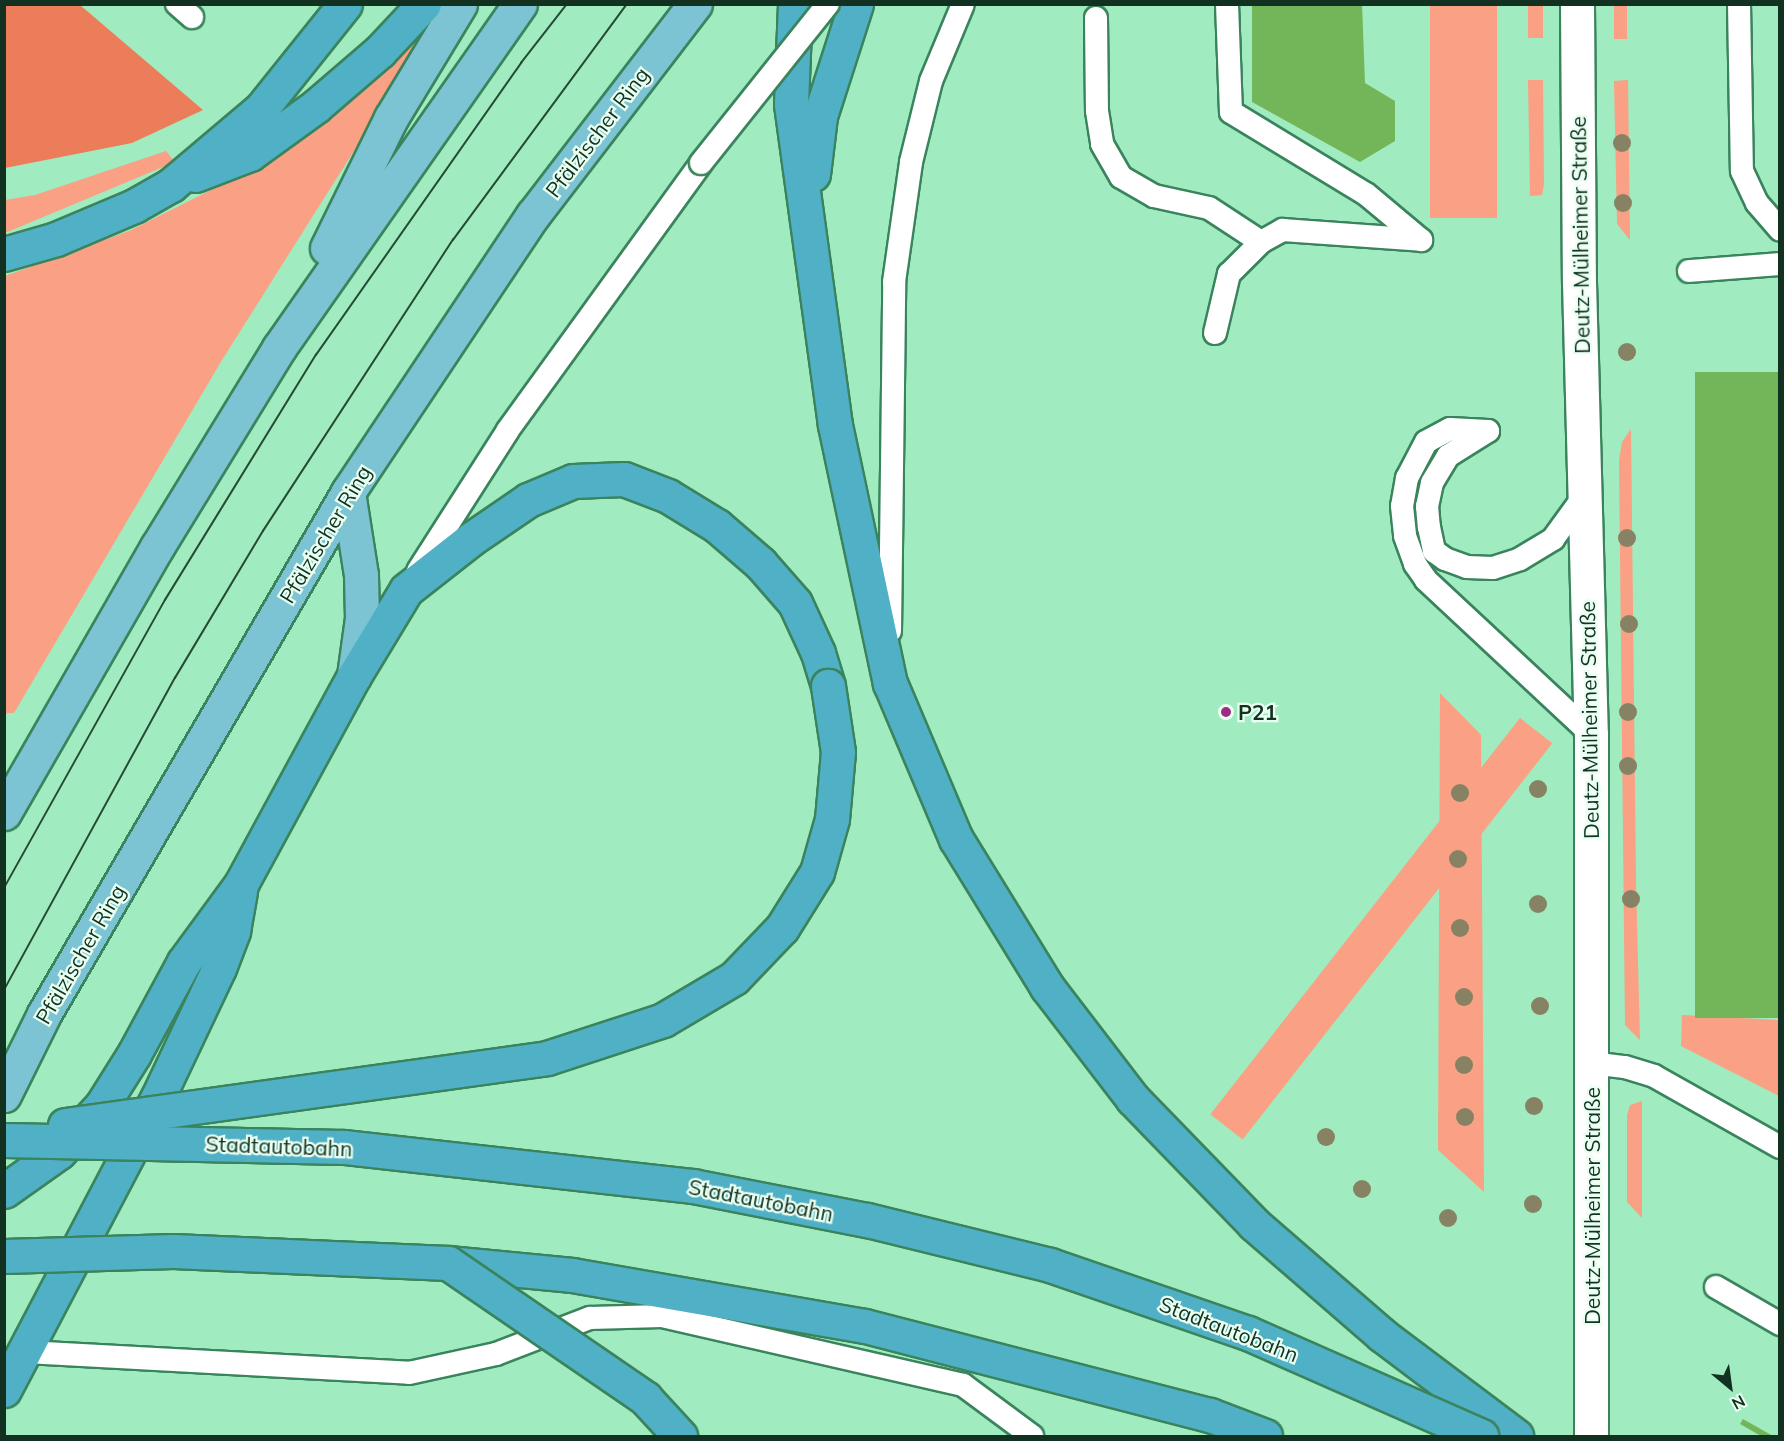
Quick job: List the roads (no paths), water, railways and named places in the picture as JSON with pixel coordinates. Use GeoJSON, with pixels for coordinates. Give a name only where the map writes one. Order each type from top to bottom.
{"type":"FeatureCollection","features":[{"type":"Feature","properties":{"kind":"highway"},"geometry":{"type":"LineString","coordinates":[[171,185],[261,109],[345,4]]}},
{"type":"Feature","properties":{"kind":"highway"},"geometry":{"type":"LineString","coordinates":[[4,254],[56,239],[134,206],[171,185],[250,154],[316,106],[380,51],[424,4]]}},
{"type":"Feature","properties":{"kind":"highway"},"geometry":{"type":"LineString","coordinates":[[795,4],[791,104],[836,425],[890,683],[907,730],[956,839],[1047,987],[1133,1099],[1254,1224],[1382,1335],[1516,1437]]}},
{"type":"Feature","properties":{"kind":"highway"},"geometry":{"type":"LineString","coordinates":[[807,221],[820,116],[856,4]]}},
{"type":"Feature","properties":{"kind":"highway"},"geometry":{"type":"LineString","coordinates":[[4,1133],[547,1058],[663,1020],[734,978],[782,928],[817,872],[832,819],[838,752],[828,686],[818,652],[795,603],[760,563],[717,526],[678,502],[624,479],[573,481],[528,500],[471,539],[406,591],[354,675],[241,884],[184,962],[134,1054],[102,1105],[59,1152],[4,1191]]}},
{"type":"Feature","properties":{"kind":"highway"},"geometry":{"type":"LineString","coordinates":[[4,1390],[26,1352],[219,968],[233,931],[241,884]]}},
{"type":"Feature","properties":{"kind":"highway","name":"Stadtautobahn"},"geometry":{"type":"LineString","coordinates":[[4,1140],[344,1147],[693,1186],[867,1220],[1050,1265],[1248,1333],[1481,1437]]}},
{"type":"Feature","properties":{"kind":"highway"},"geometry":{"type":"LineString","coordinates":[[4,1256],[172,1251],[448,1263],[572,1275],[865,1326],[1210,1415],[1265,1437]]}},
{"type":"Feature","properties":{"kind":"highway"},"geometry":{"type":"LineString","coordinates":[[448,1263],[645,1398],[680,1437]]}},
{"type":"Feature","properties":{"kind":"main road"},"geometry":{"type":"LineString","coordinates":[[279,348],[391,118],[460,4]]}},
{"type":"Feature","properties":{"kind":"main road"},"geometry":{"type":"LineString","coordinates":[[4,813],[157,547],[279,348],[520,4]]}},
{"type":"Feature","properties":{"kind":"main road","name":"Pfälzischer Ring"},"geometry":{"type":"LineString","coordinates":[[4,1095],[44,1014],[348,492],[533,215],[695,4]]}},
{"type":"Feature","properties":{"kind":"main road"},"geometry":{"type":"LineString","coordinates":[[348,492],[361,575],[362,618],[354,675]]}},
{"type":"Feature","properties":{"kind":"street","name":"Deutz-Mülheimer Straße"},"geometry":{"type":"LineString","coordinates":[[1577,4],[1591,734],[1592,1437]]}},
{"type":"Feature","properties":{"kind":"lane"},"geometry":{"type":"LineString","coordinates":[[406,591],[508,430],[701,163],[828,4]]}},
{"type":"Feature","properties":{"kind":"lane"},"geometry":{"type":"LineString","coordinates":[[1215,333],[1229,274],[1261,242],[1283,230],[1421,240],[1366,194],[1232,112],[1227,4]]}},
{"type":"Feature","properties":{"kind":"lane"},"geometry":{"type":"LineString","coordinates":[[1739,4],[1742,171],[1757,203],[1779,229]]}},
{"type":"Feature","properties":{"kind":"lane"},"geometry":{"type":"LineString","coordinates":[[890,683],[894,282],[911,162],[931,81],[960,12]]}},
{"type":"Feature","properties":{"kind":"lane"},"geometry":{"type":"LineString","coordinates":[[1096,18],[1097,111],[1102,144],[1121,177],[1154,196],[1209,208],[1261,242]]}},
{"type":"Feature","properties":{"kind":"lane"},"geometry":{"type":"LineString","coordinates":[[1689,271],[1779,264]]}},
{"type":"Feature","properties":{"kind":"lane"},"geometry":{"type":"LineString","coordinates":[[1585,495],[1553,539],[1520,559],[1493,568],[1467,567],[1445,559],[1434,551],[1429,527],[1427,506],[1432,483],[1448,456],[1488,431],[1450,429],[1426,442],[1413,459],[1402,506],[1405,536],[1415,564],[1426,580],[1591,734]]}},
{"type":"Feature","properties":{"kind":"lane"},"geometry":{"type":"LineString","coordinates":[[1591,1063],[1625,1067],[1654,1076],[1779,1148]]}},
{"type":"Feature","properties":{"kind":"lane"},"geometry":{"type":"LineString","coordinates":[[1716,1287],[1779,1324]]}},
{"type":"Feature","properties":{"kind":"lane"},"geometry":{"type":"LineString","coordinates":[[26,1352],[409,1373],[496,1354],[590,1318],[662,1316],[963,1385],[1032,1437]]}},
{"type":"Feature","properties":{"kind":"tram line"},"geometry":{"type":"LineString","coordinates":[[4,888],[165,600],[316,355],[521,63],[567,4]]}},
{"type":"Feature","properties":{"kind":"tram line"},"geometry":{"type":"LineString","coordinates":[[4,990],[175,678],[263,531],[453,240],[627,4]]}},
{"type":"Feature","properties":{"kind":"place","name":"P21"},"geometry":{"type":"Point","coordinates":[1226,712]}}]}
